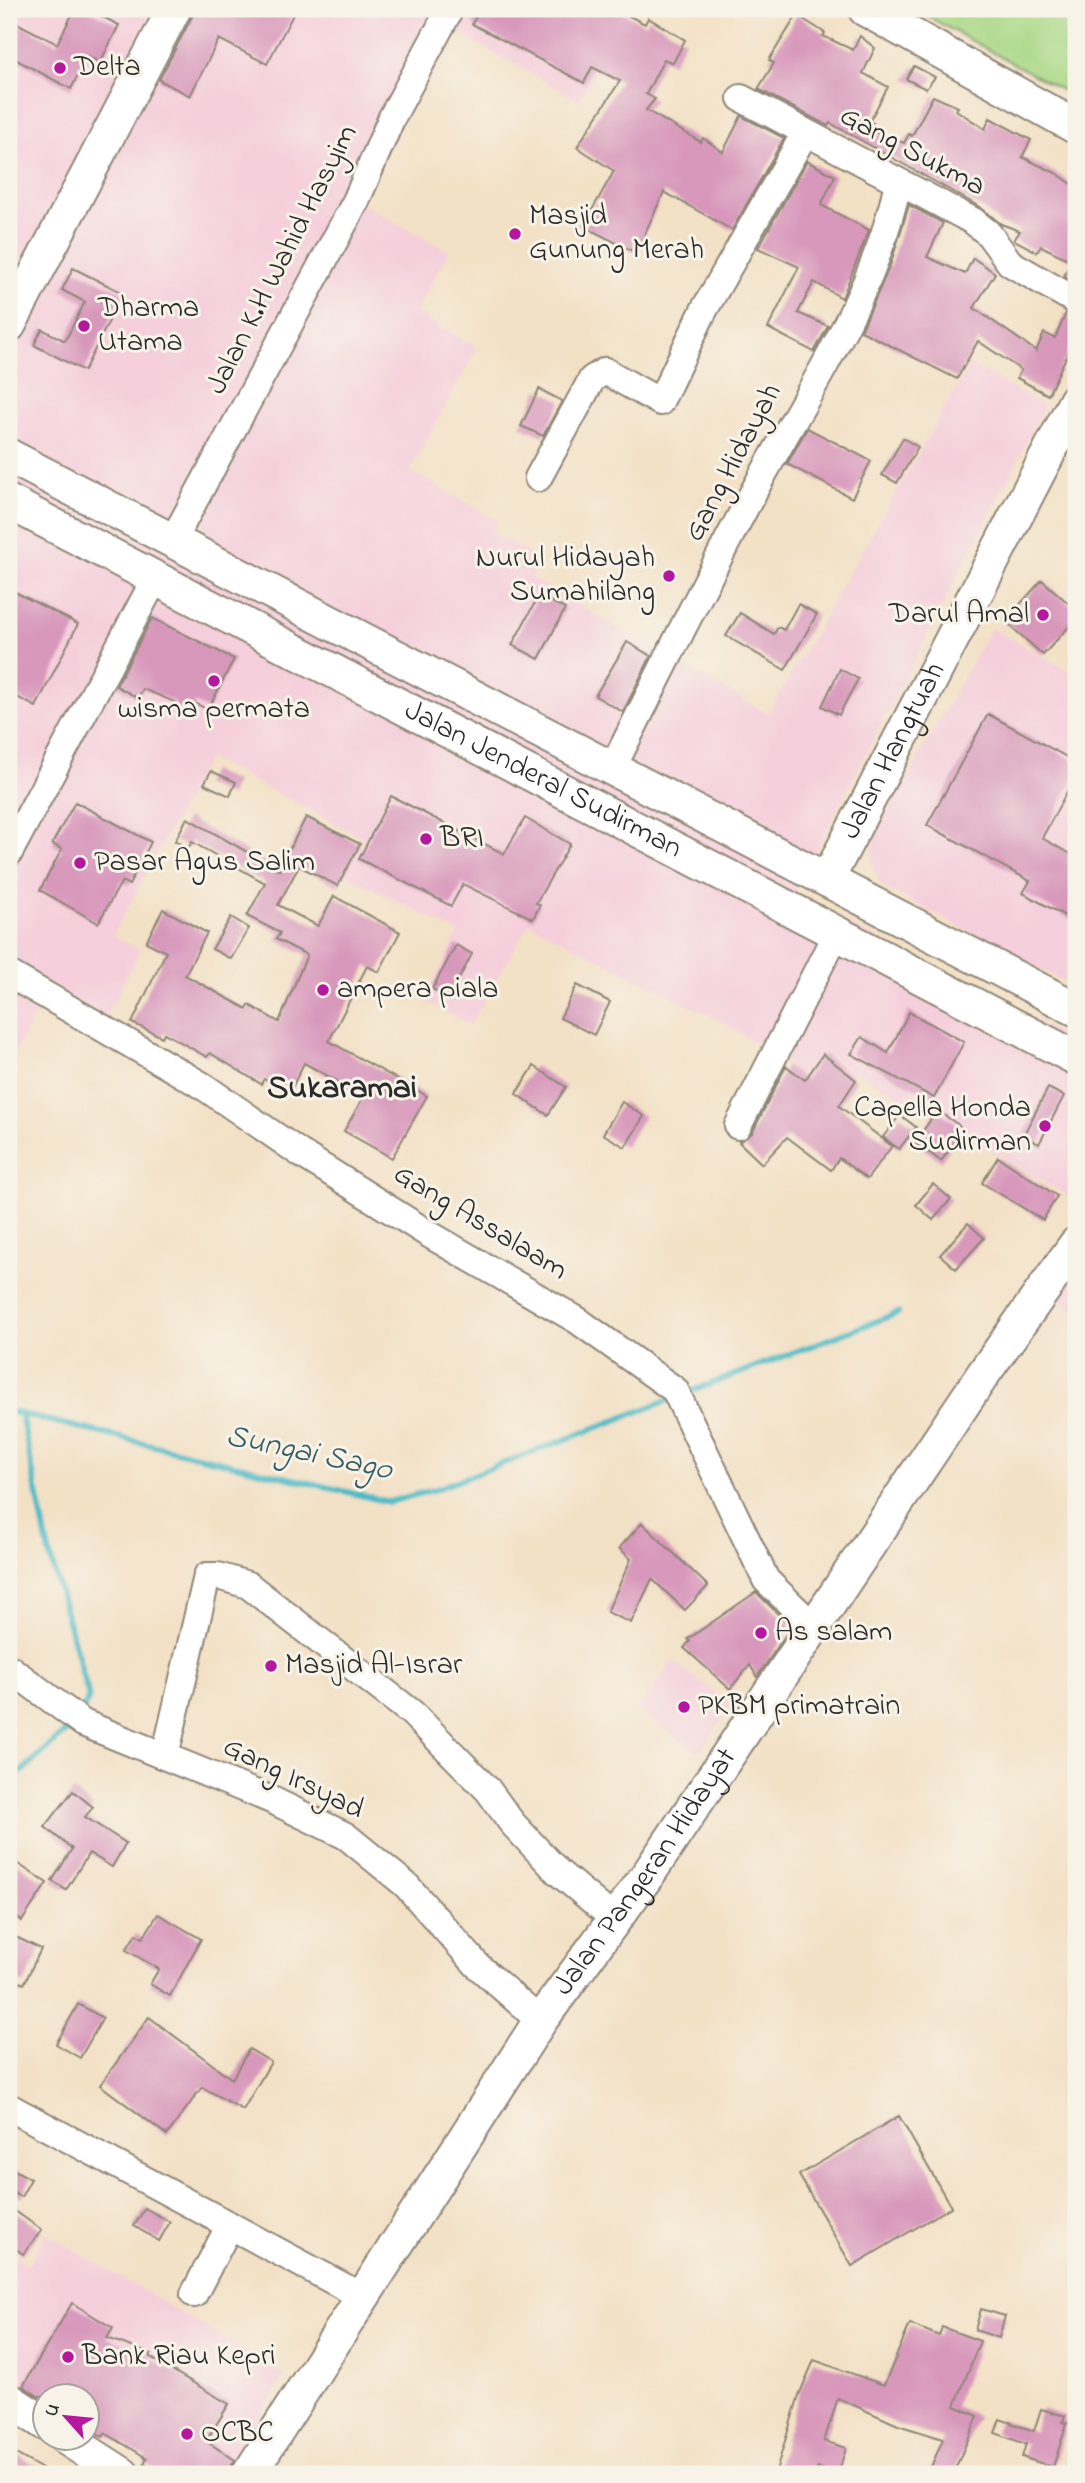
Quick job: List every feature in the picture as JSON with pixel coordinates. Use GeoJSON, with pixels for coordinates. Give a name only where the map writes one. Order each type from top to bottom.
{"type":"FeatureCollection","features":[{"type":"Feature","properties":{"kind":"main road"},"geometry":{"type":"LineString","coordinates":[[9,325],[174,9]]}},
{"type":"Feature","properties":{"kind":"main road"},"geometry":{"type":"LineString","coordinates":[[866,9],[1076,127]]}},
{"type":"Feature","properties":{"kind":"main road","name":"Jalan Hangtuah"},"geometry":{"type":"LineString","coordinates":[[827,880],[1076,400]]}},
{"type":"Feature","properties":{"kind":"main road","name":"Jalan Jenderal Sudirman"},"geometry":{"type":"LineString","coordinates":[[9,456],[1076,1009]]}},
{"type":"Feature","properties":{"kind":"main road","name":"Jalan Jenderal Sudirman"},"geometry":{"type":"LineString","coordinates":[[9,502],[1076,1058]]}},
{"type":"Feature","properties":{"kind":"main road","name":"Jalan Pangeran Hidayat"},"geometry":{"type":"LineString","coordinates":[[248,2474],[365,2298],[540,2021],[613,1918],[649,1873],[984,1373],[1076,1244]]}},
{"type":"Feature","properties":{"kind":"main road"},"geometry":{"type":"LineString","coordinates":[[9,2400],[32,2415]]}},
{"type":"Feature","properties":{"kind":"main road"},"geometry":{"type":"LineString","coordinates":[[88,2452],[122,2474]]}},
{"type":"Feature","properties":{"kind":"street","name":"Jalan K.H Wahid Hasyim"},"geometry":{"type":"LineString","coordinates":[[173,540],[356,201],[392,117],[450,9]]}},
{"type":"Feature","properties":{"kind":"street","name":"Gang Sukma"},"geometry":{"type":"LineString","coordinates":[[741,98],[973,221],[988,233],[1010,263],[1076,301]]}},
{"type":"Feature","properties":{"kind":"street"},"geometry":{"type":"LineString","coordinates":[[538,478],[592,379],[605,372],[660,402],[704,310],[806,133]]}},
{"type":"Feature","properties":{"kind":"street","name":"Gang Hidayah"},"geometry":{"type":"LineString","coordinates":[[612,769],[759,482],[864,291],[883,242],[898,182]]}},
{"type":"Feature","properties":{"kind":"street"},"geometry":{"type":"LineString","coordinates":[[9,853],[155,579]]}},
{"type":"Feature","properties":{"kind":"street"},"geometry":{"type":"LineString","coordinates":[[738,1126],[837,932]]}},
{"type":"Feature","properties":{"kind":"street","name":"Gang Assalaam"},"geometry":{"type":"LineString","coordinates":[[9,975],[203,1086],[300,1153],[415,1226],[578,1320],[675,1390],[766,1580],[815,1628]]}},
{"type":"Feature","properties":{"kind":"street"},"geometry":{"type":"LineString","coordinates":[[165,1756],[207,1576],[248,1585],[412,1713],[488,1790],[512,1823],[558,1872],[613,1918]]}},
{"type":"Feature","properties":{"kind":"street","name":"Gang Irsyad"},"geometry":{"type":"LineString","coordinates":[[9,1668],[78,1720],[274,1801],[346,1836],[406,1885],[477,1965],[540,2021]]}},
{"type":"Feature","properties":{"kind":"street"},"geometry":{"type":"LineString","coordinates":[[9,2106],[365,2298]]}},
{"type":"Feature","properties":{"kind":"street"},"geometry":{"type":"LineString","coordinates":[[194,2294],[230,2225]]}},
{"type":"Feature","properties":{"kind":"shaded area"},"geometry":{"type":"Polygon","coordinates":[[[9,9],[634,11],[578,100],[442,24],[356,201],[449,251],[415,312],[477,348],[410,471],[498,521],[493,532],[541,561],[531,578],[768,714],[970,364],[1045,407],[793,895],[1076,1043],[1076,1201],[856,1071],[835,1101],[732,1027],[529,923],[470,1025],[424,1000],[459,933],[345,874],[364,838],[208,758],[113,935],[140,950],[104,1020],[48,990],[9,1063],[9,88],[28,56],[9,45],[9,9]]]}},
{"type":"Feature","properties":{"kind":"shaded area"},"geometry":{"type":"Polygon","coordinates":[[[991,628],[1076,675],[1076,988],[882,886],[872,864],[874,836],[991,628]]]}},
{"type":"Feature","properties":{"kind":"shaded area"},"geometry":{"type":"Polygon","coordinates":[[[1076,1256],[1076,1314],[1051,1292],[1076,1256]]]}},
{"type":"Feature","properties":{"kind":"shaded area","name":"PKBM primatrain"},"geometry":{"type":"Polygon","coordinates":[[[673,1662],[732,1705],[699,1753],[637,1710],[673,1662]]]}},
{"type":"Feature","properties":{"kind":"shaded area"},"geometry":{"type":"Polygon","coordinates":[[[46,2233],[285,2375],[239,2451],[275,2474],[169,2474],[102,2432],[102,2382],[32,2382],[32,2389],[9,2374],[9,2253],[29,2265],[46,2233]]]}},
{"type":"Feature","properties":{"kind":"green space"},"geometry":{"type":"Polygon","coordinates":[[[914,9],[1076,9],[1076,98],[914,9]]]}},
{"type":"Feature","properties":{"kind":"building"},"geometry":{"type":"Polygon","coordinates":[[[75,9],[87,9],[119,25],[100,63],[88,56],[71,89],[9,56],[9,19],[57,44],[75,9]]]}},
{"type":"Feature","properties":{"kind":"building"},"geometry":{"type":"Polygon","coordinates":[[[196,9],[296,9],[267,64],[219,39],[190,96],[159,80],[196,9]]]}},
{"type":"Feature","properties":{"kind":"building"},"geometry":{"type":"Polygon","coordinates":[[[480,9],[615,9],[645,24],[648,18],[685,40],[673,63],[664,59],[646,94],[655,99],[646,110],[701,142],[703,138],[723,152],[741,116],[784,138],[732,230],[664,192],[636,253],[583,226],[614,171],[577,147],[620,81],[592,67],[584,83],[472,24],[480,9]]]}},
{"type":"Feature","properties":{"kind":"building"},"geometry":{"type":"Polygon","coordinates":[[[797,15],[825,33],[823,36],[853,50],[860,36],[875,48],[863,73],[888,87],[869,122],[873,123],[869,130],[904,143],[909,134],[912,136],[933,96],[958,107],[956,110],[985,129],[990,118],[1031,140],[1022,157],[1058,174],[1076,187],[1076,283],[1064,276],[1072,261],[1041,246],[1037,252],[1014,240],[1020,231],[1001,224],[980,207],[830,123],[828,126],[758,89],[774,63],[769,60],[797,15]]]}},
{"type":"Feature","properties":{"kind":"building"},"geometry":{"type":"Polygon","coordinates":[[[914,66],[935,77],[926,89],[906,79],[914,66]]]}},
{"type":"Feature","properties":{"kind":"building"},"geometry":{"type":"Polygon","coordinates":[[[807,161],[835,176],[821,205],[869,230],[842,298],[814,282],[798,313],[828,326],[814,352],[768,328],[799,267],[758,248],[807,161]]]}},
{"type":"Feature","properties":{"kind":"building"},"geometry":{"type":"Polygon","coordinates":[[[909,205],[943,223],[927,257],[965,274],[973,258],[995,273],[974,308],[1036,351],[1044,333],[1055,338],[1066,313],[1076,317],[1076,336],[1048,395],[1017,378],[1021,370],[978,341],[957,379],[861,331],[890,266],[909,205]]]}},
{"type":"Feature","properties":{"kind":"building"},"geometry":{"type":"Polygon","coordinates":[[[73,268],[123,293],[84,371],[34,345],[42,329],[65,341],[85,302],[62,290],[73,268]]]}},
{"type":"Feature","properties":{"kind":"building"},"geometry":{"type":"Polygon","coordinates":[[[539,389],[562,401],[543,436],[521,426],[539,389]]]}},
{"type":"Feature","properties":{"kind":"building"},"geometry":{"type":"Polygon","coordinates":[[[807,428],[871,461],[852,498],[787,464],[807,428]]]}},
{"type":"Feature","properties":{"kind":"building"},"geometry":{"type":"Polygon","coordinates":[[[903,438],[918,447],[897,483],[882,475],[903,438]]]}},
{"type":"Feature","properties":{"kind":"building","name":"Darul Amal"},"geometry":{"type":"Polygon","coordinates":[[[1042,580],[1076,610],[1076,619],[1043,655],[1005,621],[1042,580]]]}},
{"type":"Feature","properties":{"kind":"building"},"geometry":{"type":"Polygon","coordinates":[[[9,589],[78,624],[36,707],[9,693],[9,589]]]}},
{"type":"Feature","properties":{"kind":"building"},"geometry":{"type":"Polygon","coordinates":[[[539,595],[565,609],[539,659],[512,645],[539,595]]]}},
{"type":"Feature","properties":{"kind":"building"},"geometry":{"type":"Polygon","coordinates":[[[798,604],[817,614],[785,670],[726,636],[740,613],[774,634],[778,627],[784,630],[798,604]]]}},
{"type":"Feature","properties":{"kind":"building"},"geometry":{"type":"Polygon","coordinates":[[[152,618],[234,659],[208,710],[195,703],[189,714],[174,706],[175,702],[143,689],[138,698],[116,686],[152,618]]]}},
{"type":"Feature","properties":{"kind":"building"},"geometry":{"type":"Polygon","coordinates":[[[627,642],[651,656],[623,712],[595,696],[627,642]]]}},
{"type":"Feature","properties":{"kind":"building"},"geometry":{"type":"Polygon","coordinates":[[[840,669],[858,679],[839,715],[822,706],[840,669]]]}},
{"type":"Feature","properties":{"kind":"building"},"geometry":{"type":"Polygon","coordinates":[[[988,714],[1076,762],[1076,775],[1042,838],[1076,857],[1076,922],[1023,893],[1030,881],[927,825],[988,714]]]}},
{"type":"Feature","properties":{"kind":"building"},"geometry":{"type":"Polygon","coordinates":[[[211,771],[236,782],[230,796],[204,784],[211,771]]]}},
{"type":"Feature","properties":{"kind":"building"},"geometry":{"type":"Polygon","coordinates":[[[391,796],[504,854],[525,818],[570,844],[536,903],[540,905],[533,919],[463,884],[451,906],[359,859],[391,796]]]}},
{"type":"Feature","properties":{"kind":"building"},"geometry":{"type":"Polygon","coordinates":[[[75,802],[151,842],[129,885],[122,881],[98,923],[40,890],[62,849],[52,844],[75,802]]]}},
{"type":"Feature","properties":{"kind":"building"},"geometry":{"type":"Polygon","coordinates":[[[306,817],[360,844],[338,886],[299,866],[278,905],[318,926],[334,896],[400,932],[379,972],[367,966],[329,1041],[427,1096],[392,1158],[344,1131],[364,1096],[304,1063],[290,1092],[264,1079],[261,1084],[210,1053],[207,1057],[164,1033],[162,1037],[132,1023],[166,952],[146,942],[163,909],[207,933],[185,975],[247,1009],[249,1005],[279,1022],[307,955],[276,939],[280,933],[247,916],[265,883],[192,842],[188,848],[175,841],[187,818],[279,870],[306,817]]]}},
{"type":"Feature","properties":{"kind":"building"},"geometry":{"type":"Polygon","coordinates":[[[231,917],[249,928],[231,959],[212,949],[231,917]]]}},
{"type":"Feature","properties":{"kind":"building"},"geometry":{"type":"Polygon","coordinates":[[[456,945],[472,954],[449,998],[432,989],[456,945]]]}},
{"type":"Feature","properties":{"kind":"building"},"geometry":{"type":"Polygon","coordinates":[[[577,985],[610,1002],[594,1035],[560,1018],[577,985]]]}},
{"type":"Feature","properties":{"kind":"building"},"geometry":{"type":"Polygon","coordinates":[[[909,1012],[964,1042],[934,1098],[851,1054],[862,1037],[888,1053],[909,1012]]]}},
{"type":"Feature","properties":{"kind":"building"},"geometry":{"type":"Polygon","coordinates":[[[823,1054],[856,1080],[839,1106],[892,1146],[867,1179],[839,1158],[831,1170],[787,1137],[762,1164],[739,1142],[752,1133],[786,1066],[805,1080],[823,1054]]]}},
{"type":"Feature","properties":{"kind":"building"},"geometry":{"type":"Polygon","coordinates":[[[534,1066],[566,1087],[548,1115],[516,1094],[534,1066]]]}},
{"type":"Feature","properties":{"kind":"building"},"geometry":{"type":"Polygon","coordinates":[[[1048,1088],[1064,1096],[1039,1144],[1023,1136],[1048,1088]]]}},
{"type":"Feature","properties":{"kind":"building"},"geometry":{"type":"Polygon","coordinates":[[[622,1102],[644,1116],[625,1147],[603,1134],[622,1102]]]}},
{"type":"Feature","properties":{"kind":"building"},"geometry":{"type":"Polygon","coordinates":[[[937,1110],[964,1129],[941,1161],[915,1143],[937,1110]]]}},
{"type":"Feature","properties":{"kind":"building"},"geometry":{"type":"Polygon","coordinates":[[[900,1115],[916,1127],[899,1149],[883,1137],[900,1115]]]}},
{"type":"Feature","properties":{"kind":"building"},"geometry":{"type":"Polygon","coordinates":[[[998,1157],[1057,1196],[1043,1220],[982,1183],[998,1157]]]}},
{"type":"Feature","properties":{"kind":"building"},"geometry":{"type":"Polygon","coordinates":[[[933,1184],[951,1199],[933,1220],[916,1205],[933,1184]]]}},
{"type":"Feature","properties":{"kind":"building"},"geometry":{"type":"Polygon","coordinates":[[[968,1223],[984,1238],[956,1269],[940,1255],[968,1223]]]}},
{"type":"Feature","properties":{"kind":"building"},"geometry":{"type":"Polygon","coordinates":[[[642,1523],[708,1586],[685,1610],[652,1579],[631,1623],[607,1612],[631,1559],[619,1548],[642,1523]]]}},
{"type":"Feature","properties":{"kind":"building"},"geometry":{"type":"Polygon","coordinates":[[[756,1592],[791,1627],[757,1677],[750,1665],[730,1689],[684,1648],[690,1641],[688,1639],[756,1592]]]}},
{"type":"Feature","properties":{"kind":"building"},"geometry":{"type":"Polygon","coordinates":[[[73,1791],[93,1807],[85,1817],[126,1843],[112,1867],[89,1853],[66,1890],[52,1881],[72,1849],[45,1827],[73,1791]]]}},
{"type":"Feature","properties":{"kind":"building"},"geometry":{"type":"Polygon","coordinates":[[[9,1858],[47,1883],[22,1921],[9,1912],[9,1858]]]}},
{"type":"Feature","properties":{"kind":"building"},"geometry":{"type":"Polygon","coordinates":[[[158,1914],[201,1939],[170,1996],[150,1984],[159,1969],[126,1950],[136,1934],[143,1938],[158,1914]]]}},
{"type":"Feature","properties":{"kind":"building"},"geometry":{"type":"Polygon","coordinates":[[[16,1937],[41,1949],[24,1984],[9,1977],[9,1952],[16,1937]]]}},
{"type":"Feature","properties":{"kind":"building"},"geometry":{"type":"Polygon","coordinates":[[[78,2004],[103,2018],[80,2058],[56,2044],[78,2004]]]}},
{"type":"Feature","properties":{"kind":"building"},"geometry":{"type":"Polygon","coordinates":[[[149,2017],[232,2079],[249,2049],[271,2062],[243,2110],[202,2087],[167,2135],[100,2085],[149,2017]]]}},
{"type":"Feature","properties":{"kind":"building"},"geometry":{"type":"Polygon","coordinates":[[[899,2116],[951,2207],[852,2266],[799,2175],[899,2116]]]}},
{"type":"Feature","properties":{"kind":"building"},"geometry":{"type":"Polygon","coordinates":[[[9,2167],[31,2179],[21,2197],[9,2191],[9,2167]]]}},
{"type":"Feature","properties":{"kind":"building"},"geometry":{"type":"Polygon","coordinates":[[[145,2208],[170,2222],[159,2241],[134,2226],[145,2208]]]}},
{"type":"Feature","properties":{"kind":"building"},"geometry":{"type":"Polygon","coordinates":[[[15,2211],[42,2230],[23,2254],[9,2244],[9,2220],[15,2211]]]}},
{"type":"Feature","properties":{"kind":"building"},"geometry":{"type":"Polygon","coordinates":[[[72,2303],[113,2328],[107,2338],[151,2354],[150,2357],[229,2404],[206,2441],[235,2460],[226,2474],[162,2474],[144,2463],[147,2458],[105,2433],[102,2436],[102,2382],[32,2382],[32,2392],[23,2386],[72,2303]]]}},
{"type":"Feature","properties":{"kind":"building"},"geometry":{"type":"Polygon","coordinates":[[[981,2309],[1005,2316],[999,2338],[975,2330],[981,2309]]]}},
{"type":"Feature","properties":{"kind":"building"},"geometry":{"type":"Polygon","coordinates":[[[910,2324],[939,2336],[942,2327],[980,2341],[955,2406],[978,2416],[953,2474],[928,2474],[943,2439],[898,2425],[838,2398],[824,2441],[846,2448],[838,2474],[818,2468],[815,2474],[775,2474],[799,2395],[814,2360],[884,2385],[910,2324]]]}},
{"type":"Feature","properties":{"kind":"building"},"geometry":{"type":"Polygon","coordinates":[[[1041,2409],[1065,2416],[1063,2422],[1067,2423],[1053,2467],[1022,2457],[1026,2444],[995,2433],[1000,2419],[1034,2431],[1041,2409]]]}},
{"type":"Feature","properties":{"kind":"building"},"geometry":{"type":"Polygon","coordinates":[[[9,2450],[51,2474],[9,2474],[9,2450]]]}},
{"type":"Feature","properties":{"kind":"waterway","name":"Sungai Sago"},"geometry":{"type":"LineString","coordinates":[[684,1394],[898,1313]]}},
{"type":"Feature","properties":{"kind":"waterway","name":"Sungai Sago"},"geometry":{"type":"LineString","coordinates":[[9,1411],[389,1502],[436,1489],[671,1399]]}},
{"type":"Feature","properties":{"kind":"waterway"},"geometry":{"type":"LineString","coordinates":[[21,1414],[49,1552],[89,1697],[81,1714]]}},
{"type":"Feature","properties":{"kind":"waterway"},"geometry":{"type":"LineString","coordinates":[[9,1783],[75,1723]]}},
{"type":"Feature","properties":{"kind":"place","name":"Delta"},"geometry":{"type":"Point","coordinates":[60,68]}},
{"type":"Feature","properties":{"kind":"place","name":"Masjid Gunung Merah"},"geometry":{"type":"Point","coordinates":[515,234]}},
{"type":"Feature","properties":{"kind":"place","name":"Dharma Utama"},"geometry":{"type":"Point","coordinates":[84,326]}},
{"type":"Feature","properties":{"kind":"place","name":"Nurul Hidayah Sumahilang"},"geometry":{"type":"Point","coordinates":[669,576]}},
{"type":"Feature","properties":{"kind":"place","name":"Darul Amal"},"geometry":{"type":"Point","coordinates":[1043,615]}},
{"type":"Feature","properties":{"kind":"place","name":"wisma permata"},"geometry":{"type":"Point","coordinates":[214,681]}},
{"type":"Feature","properties":{"kind":"place","name":"BRI"},"geometry":{"type":"Point","coordinates":[426,839]}},
{"type":"Feature","properties":{"kind":"place","name":"Pasar Agus Salim"},"geometry":{"type":"Point","coordinates":[80,863]}},
{"type":"Feature","properties":{"kind":"place","name":"ampera piala"},"geometry":{"type":"Point","coordinates":[323,990]}},
{"type":"Feature","properties":{"kind":"place","name":"Capella Honda Sudirman"},"geometry":{"type":"Point","coordinates":[1045,1126]}},
{"type":"Feature","properties":{"kind":"place","name":"As salam"},"geometry":{"type":"Point","coordinates":[761,1633]}},
{"type":"Feature","properties":{"kind":"place","name":"Masjid Al-Israr"},"geometry":{"type":"Point","coordinates":[271,1666]}},
{"type":"Feature","properties":{"kind":"place","name":"PKBM primatrain"},"geometry":{"type":"Point","coordinates":[684,1707]}},
{"type":"Feature","properties":{"kind":"place","name":"Bank Riau Kepri"},"geometry":{"type":"Point","coordinates":[68,2357]}},
{"type":"Feature","properties":{"kind":"place","name":"OCBC"},"geometry":{"type":"Point","coordinates":[187,2434]}},
{"type":"Feature","properties":{"kind":"district","name":"Sukaramai"},"geometry":{"type":"Point","coordinates":[342,1089]}}]}
